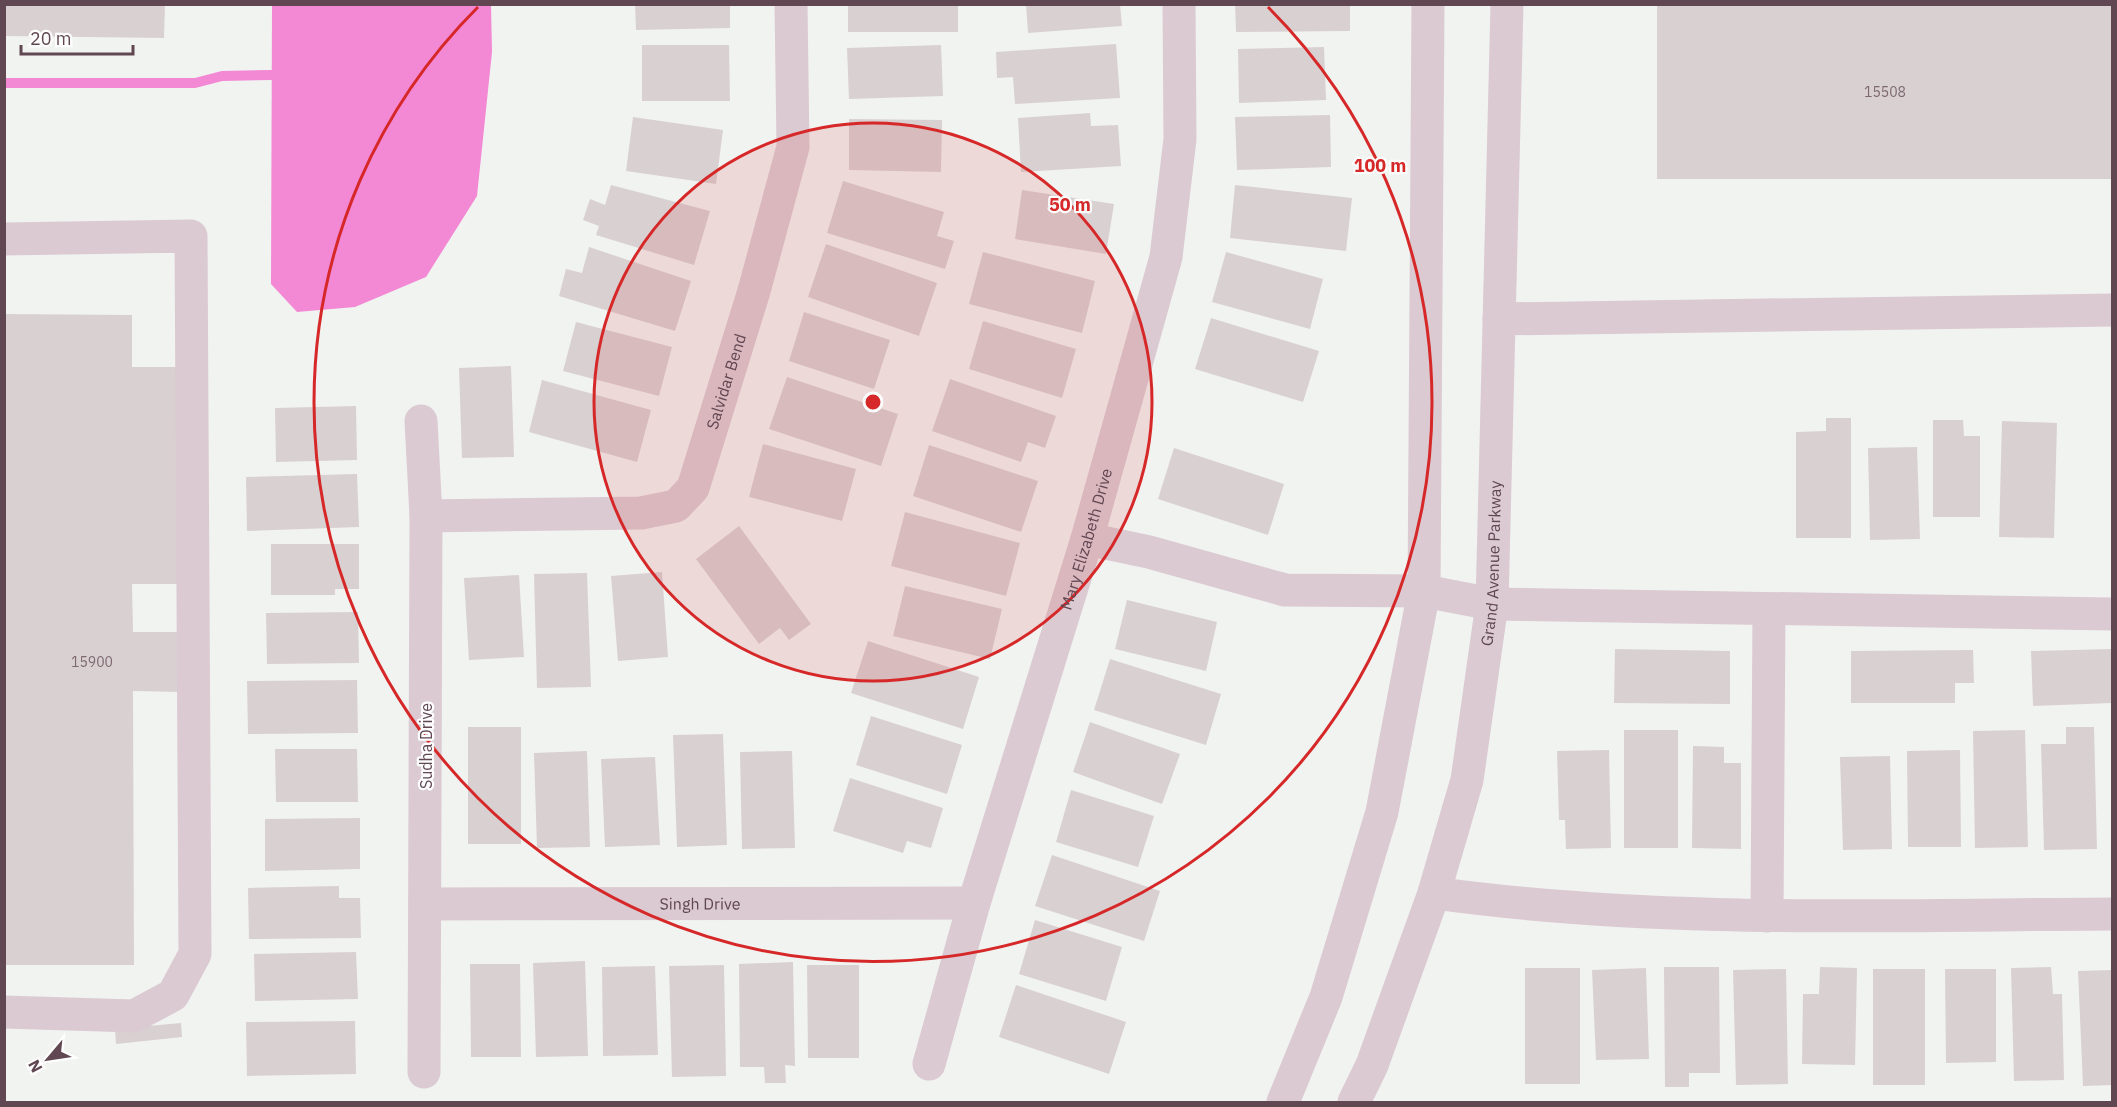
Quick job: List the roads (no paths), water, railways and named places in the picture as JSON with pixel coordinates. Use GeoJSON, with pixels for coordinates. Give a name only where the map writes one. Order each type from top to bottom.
{"type":"FeatureCollection","features":[{"type":"Feature","properties":{"kind":"street","name":"Salvidar Bend"},"geometry":{"type":"LineString","coordinates":[[426,516],[641,513],[676,506],[693,488],[754,291],[793,147],[791,4]]}},
{"type":"Feature","properties":{"kind":"street","name":"Mary Elizabeth Drive"},"geometry":{"type":"LineString","coordinates":[[929,1064],[974,903],[1087,539],[1166,257],[1180,139],[1179,4]]}},
{"type":"Feature","properties":{"kind":"street"},"geometry":{"type":"LineString","coordinates":[[1283,1102],[1326,997],[1382,812],[1424,591],[1428,4]]}},
{"type":"Feature","properties":{"kind":"street","name":"Grand Avenue Parkway"},"geometry":{"type":"LineString","coordinates":[[1354,1102],[1372,1065],[1434,894],[1467,780],[1492,604],[1507,4]]}},
{"type":"Feature","properties":{"kind":"street"},"geometry":{"type":"LineString","coordinates":[[4,239],[190,236],[195,954],[173,995],[134,1016],[4,1012]]}},
{"type":"Feature","properties":{"kind":"street"},"geometry":{"type":"LineString","coordinates":[[1499,319],[2112,310]]}},
{"type":"Feature","properties":{"kind":"street","name":"Sudha Drive"},"geometry":{"type":"LineString","coordinates":[[420,421],[426,516],[424,1072]]}},
{"type":"Feature","properties":{"kind":"street"},"geometry":{"type":"LineString","coordinates":[[1087,539],[1149,552],[1285,590],[1424,591],[1492,604],[2112,614]]}},
{"type":"Feature","properties":{"kind":"street"},"geometry":{"type":"LineString","coordinates":[[1767,916],[1769,610]]}},
{"type":"Feature","properties":{"kind":"street"},"geometry":{"type":"LineString","coordinates":[[1434,894],[1546,906],[1767,916],[2112,914]]}},
{"type":"Feature","properties":{"kind":"street","name":"Singh Drive"},"geometry":{"type":"LineString","coordinates":[[426,904],[974,903]]}},
{"type":"Feature","properties":{"kind":"waterway"},"geometry":{"type":"LineString","coordinates":[[4,83],[195,83],[222,76],[272,75]]}}]}
